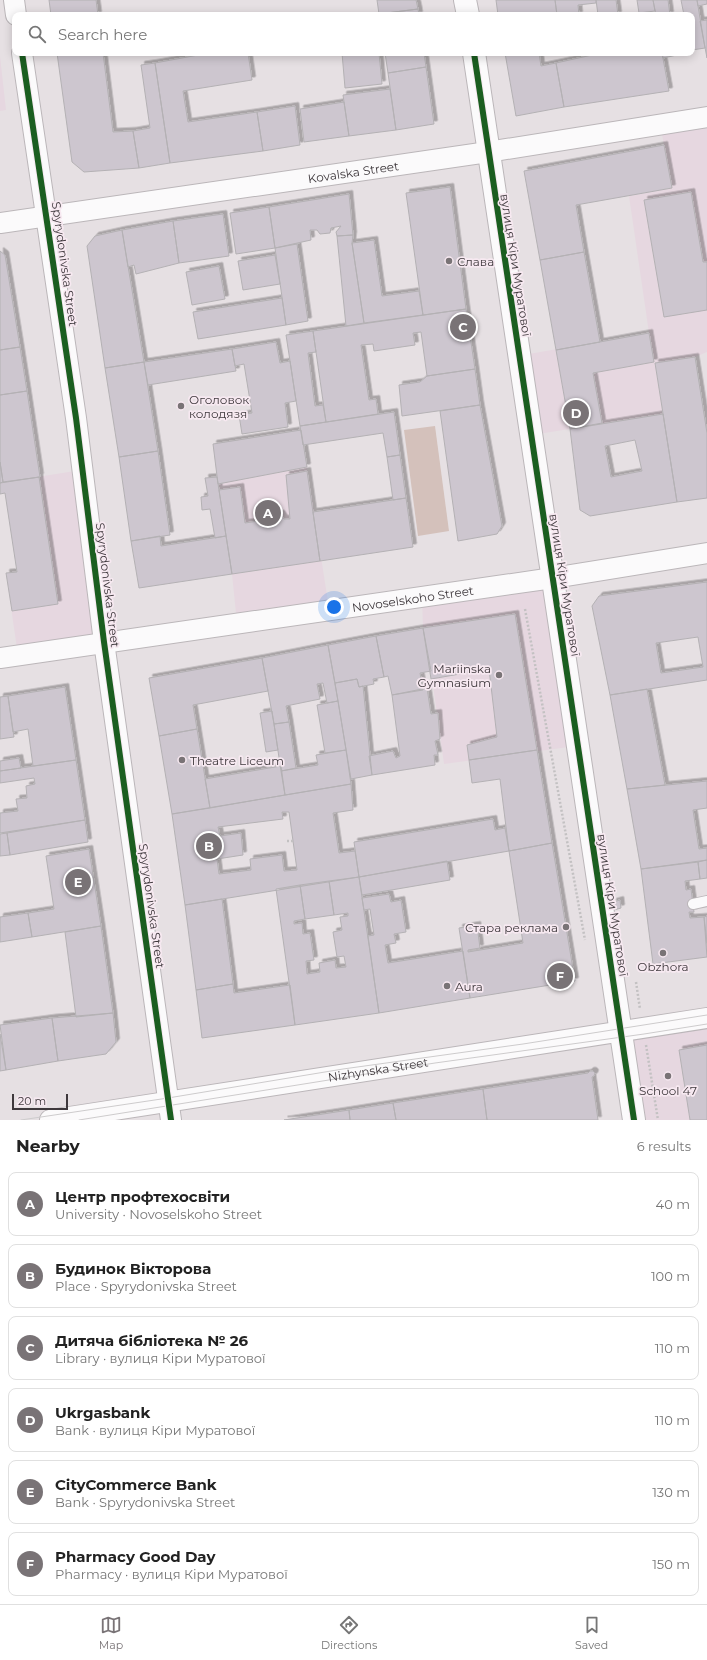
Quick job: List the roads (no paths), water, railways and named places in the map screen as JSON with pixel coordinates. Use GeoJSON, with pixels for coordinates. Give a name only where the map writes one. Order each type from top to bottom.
{"type":"FeatureCollection","features":[{"type":"Feature","properties":{"kind":"street"},"geometry":{"type":"LineString","coordinates":[[14,0],[16,12]]}},
{"type":"Feature","properties":{"kind":"street"},"geometry":{"type":"LineString","coordinates":[[465,0],[467,12]]}},
{"type":"Feature","properties":{"kind":"street","name":"Spyrydonivska Street"},"geometry":{"type":"LineString","coordinates":[[22,56],[76,418],[104,642],[169,1111]]}},
{"type":"Feature","properties":{"kind":"street","name":"вулиця Кіри Муратової"},"geometry":{"type":"LineString","coordinates":[[474,56],[634,1120]]}},
{"type":"Feature","properties":{"kind":"street","name":"Kovalska Street"},"geometry":{"type":"LineString","coordinates":[[0,223],[488,152],[707,117]]}},
{"type":"Feature","properties":{"kind":"street","name":"Novoselskoho Street"},"geometry":{"type":"LineString","coordinates":[[0,658],[553,578],[707,553]]}},
{"type":"Feature","properties":{"kind":"street","name":"Nizhynska Street"},"geometry":{"type":"LineString","coordinates":[[50,1120],[169,1111],[707,1018]]}},
{"type":"Feature","properties":{"kind":"lane"},"geometry":{"type":"LineString","coordinates":[[693,904],[707,901]]}},
{"type":"Feature","properties":{"kind":"tram line"},"geometry":{"type":"LineString","coordinates":[[21,1120],[168,1098],[343,1069],[523,1044],[707,1015]]}},
{"type":"Feature","properties":{"kind":"tram line"},"geometry":{"type":"LineString","coordinates":[[79,1120],[435,1063],[707,1024]]}},
{"type":"Feature","properties":{"kind":"place","name":"Слава"},"geometry":{"type":"Point","coordinates":[449,261]}},
{"type":"Feature","properties":{"kind":"place","name":"Дитяча бібліотека № 26"},"geometry":{"type":"Point","coordinates":[463,327]}},
{"type":"Feature","properties":{"kind":"place","name":"Оголовок колодязя"},"geometry":{"type":"Point","coordinates":[181,406]}},
{"type":"Feature","properties":{"kind":"place","name":"Ukrgasbank"},"geometry":{"type":"Point","coordinates":[576,413]}},
{"type":"Feature","properties":{"kind":"place","name":"Центр профтехосвіти"},"geometry":{"type":"Point","coordinates":[268,513]}},
{"type":"Feature","properties":{"kind":"place","name":"Mariinska Gymnasium"},"geometry":{"type":"Point","coordinates":[499,675]}},
{"type":"Feature","properties":{"kind":"place","name":"Theatre Liceum"},"geometry":{"type":"Point","coordinates":[182,760]}},
{"type":"Feature","properties":{"kind":"place","name":"Будинок Вікторова"},"geometry":{"type":"Point","coordinates":[209,846]}},
{"type":"Feature","properties":{"kind":"place","name":"CityCommerce Bank"},"geometry":{"type":"Point","coordinates":[78,882]}},
{"type":"Feature","properties":{"kind":"place","name":"Стара реклама"},"geometry":{"type":"Point","coordinates":[566,927]}},
{"type":"Feature","properties":{"kind":"place","name":"Obzhora"},"geometry":{"type":"Point","coordinates":[663,953]}},
{"type":"Feature","properties":{"kind":"place","name":"Pharmacy Good Day"},"geometry":{"type":"Point","coordinates":[560,976]}},
{"type":"Feature","properties":{"kind":"place","name":"Aura"},"geometry":{"type":"Point","coordinates":[447,986]}},
{"type":"Feature","properties":{"kind":"place","name":"School 47"},"geometry":{"type":"Point","coordinates":[668,1076]}}]}
